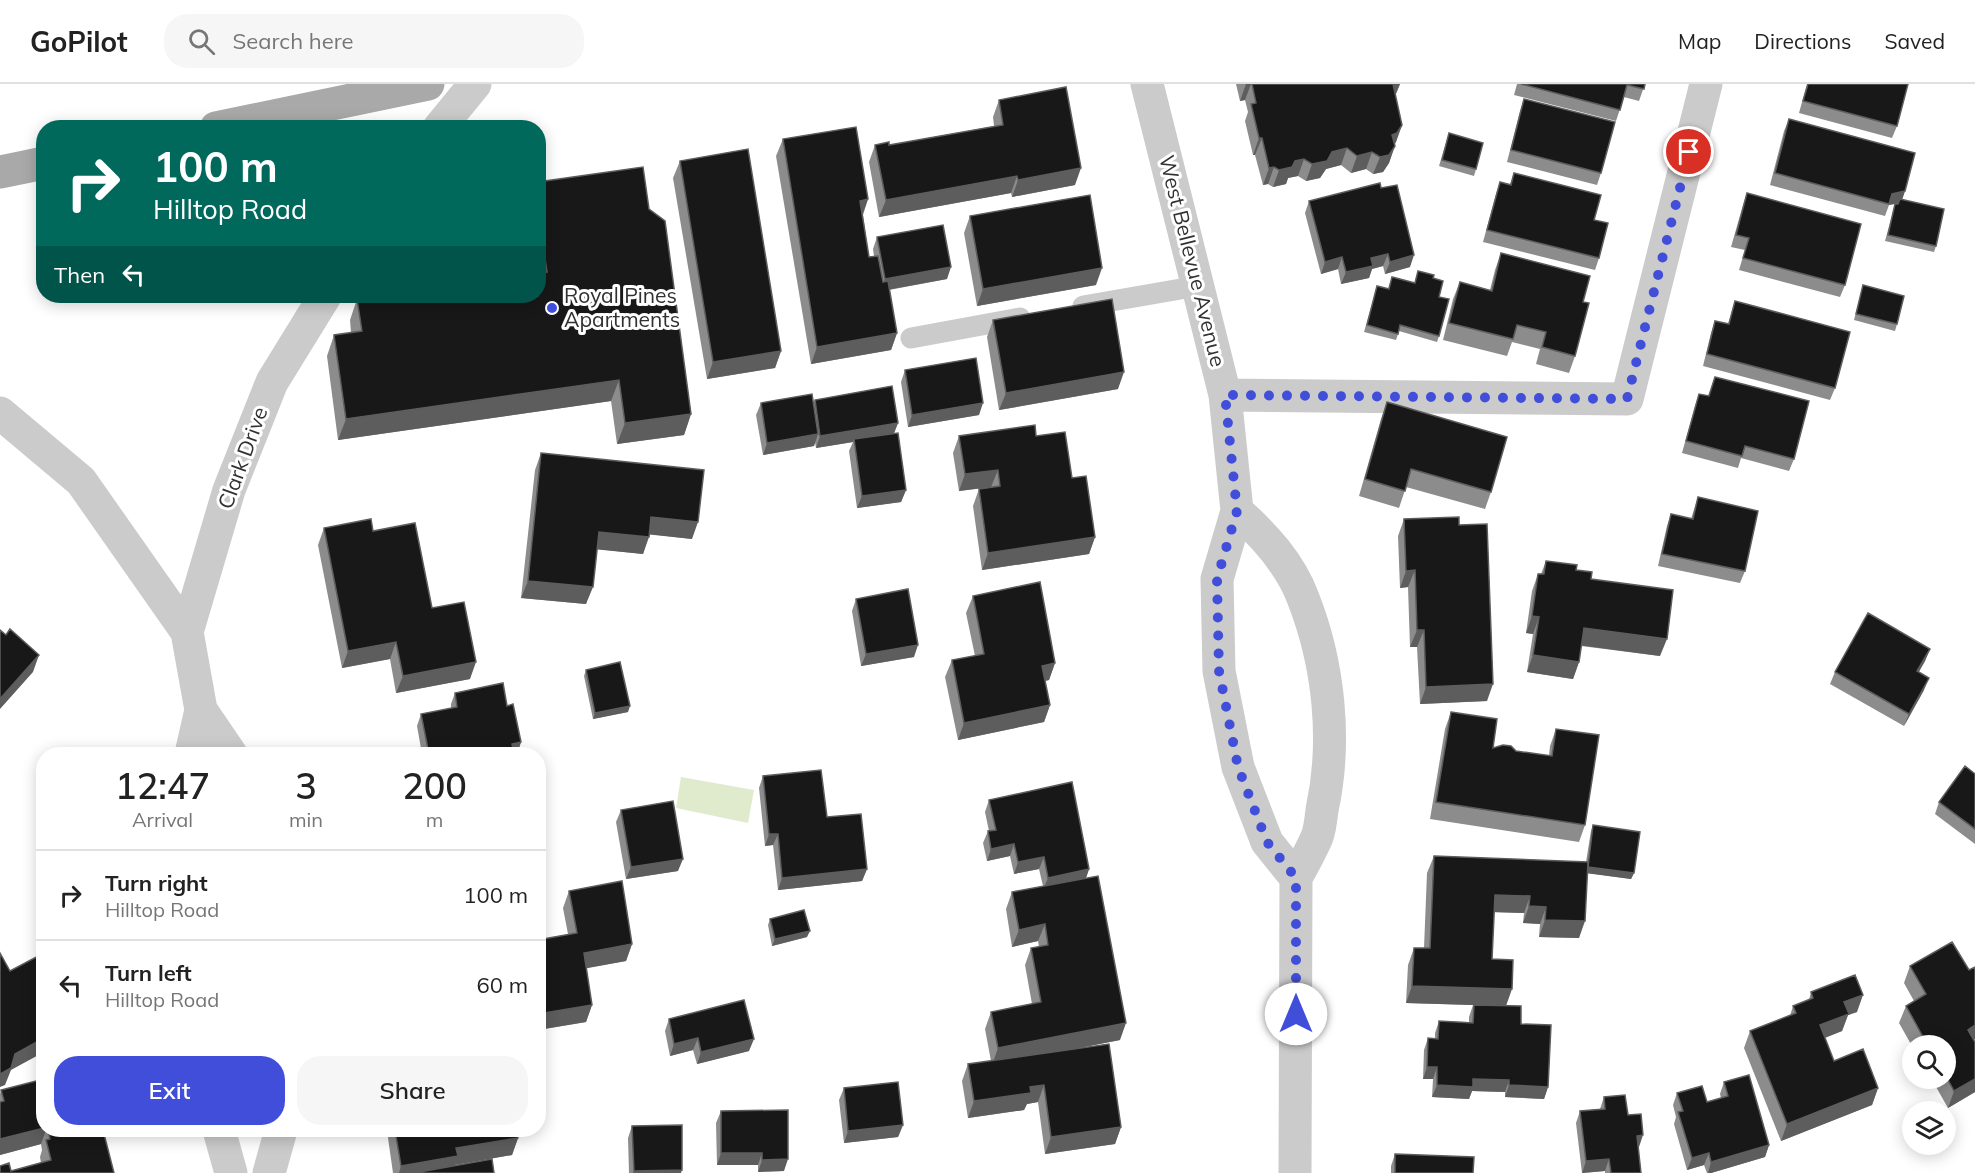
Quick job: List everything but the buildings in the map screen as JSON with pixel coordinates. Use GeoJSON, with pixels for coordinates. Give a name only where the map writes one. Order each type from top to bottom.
{"type":"FeatureCollection","features":[{"type":"Feature","properties":{"kind":"main road"},"geometry":{"type":"LineString","coordinates":[[255,120],[428,84]]}},
{"type":"Feature","properties":{"kind":"main road"},"geometry":{"type":"LineString","coordinates":[[0,172],[36,165]]}},
{"type":"Feature","properties":{"kind":"street"},"geometry":{"type":"LineString","coordinates":[[446,120],[475,84]]}},
{"type":"Feature","properties":{"kind":"street","name":"West Bellevue Avenue"},"geometry":{"type":"LineString","coordinates":[[1147,84],[1225,395],[1237,511],[1217,579],[1219,671],[1238,767],[1267,842],[1296,878]]}},
{"type":"Feature","properties":{"kind":"street"},"geometry":{"type":"LineString","coordinates":[[1225,395],[1627,399],[1706,84]]}},
{"type":"Feature","properties":{"kind":"street","name":"Clark Drive"},"geometry":{"type":"LineString","coordinates":[[187,632],[229,489],[272,382],[321,303]]}},
{"type":"Feature","properties":{"kind":"street","name":"Clark Drive"},"geometry":{"type":"LineString","coordinates":[[0,413],[81,481],[187,632],[201,710],[193,747]]}},
{"type":"Feature","properties":{"kind":"street"},"geometry":{"type":"LineString","coordinates":[[1237,511],[1279,554],[1303,596],[1320,652],[1329,717],[1328,782],[1317,836],[1296,878],[1295,1173]]}},
{"type":"Feature","properties":{"kind":"street","name":"Clark Drive"},"geometry":{"type":"LineString","coordinates":[[201,710],[226,747]]}},
{"type":"Feature","properties":{"kind":"street"},"geometry":{"type":"LineString","coordinates":[[221,1137],[231,1173]]}},
{"type":"Feature","properties":{"kind":"street"},"geometry":{"type":"LineString","coordinates":[[269,1173],[279,1137]]}},
{"type":"Feature","properties":{"kind":"lane"},"geometry":{"type":"LineString","coordinates":[[1060,310],[1198,286]]}},
{"type":"Feature","properties":{"kind":"lane"},"geometry":{"type":"LineString","coordinates":[[911,338],[1037,315]]}},
{"type":"Feature","properties":{"kind":"shaded area"},"geometry":{"type":"Polygon","coordinates":[[[681,777],[754,790],[748,823],[676,808],[681,777]]]}},
{"type":"Feature","properties":{"kind":"place","name":"Royal Pines Apartments"},"geometry":{"type":"Point","coordinates":[552,308]}},
{"type":"Feature","properties":{"kind":"route"},"geometry":{"type":"LineString","coordinates":[[1296,1014],[1296,878],[1267,842],[1238,767],[1219,671],[1217,579],[1237,511],[1225,395],[1627,399],[1689,152]]}}]}
